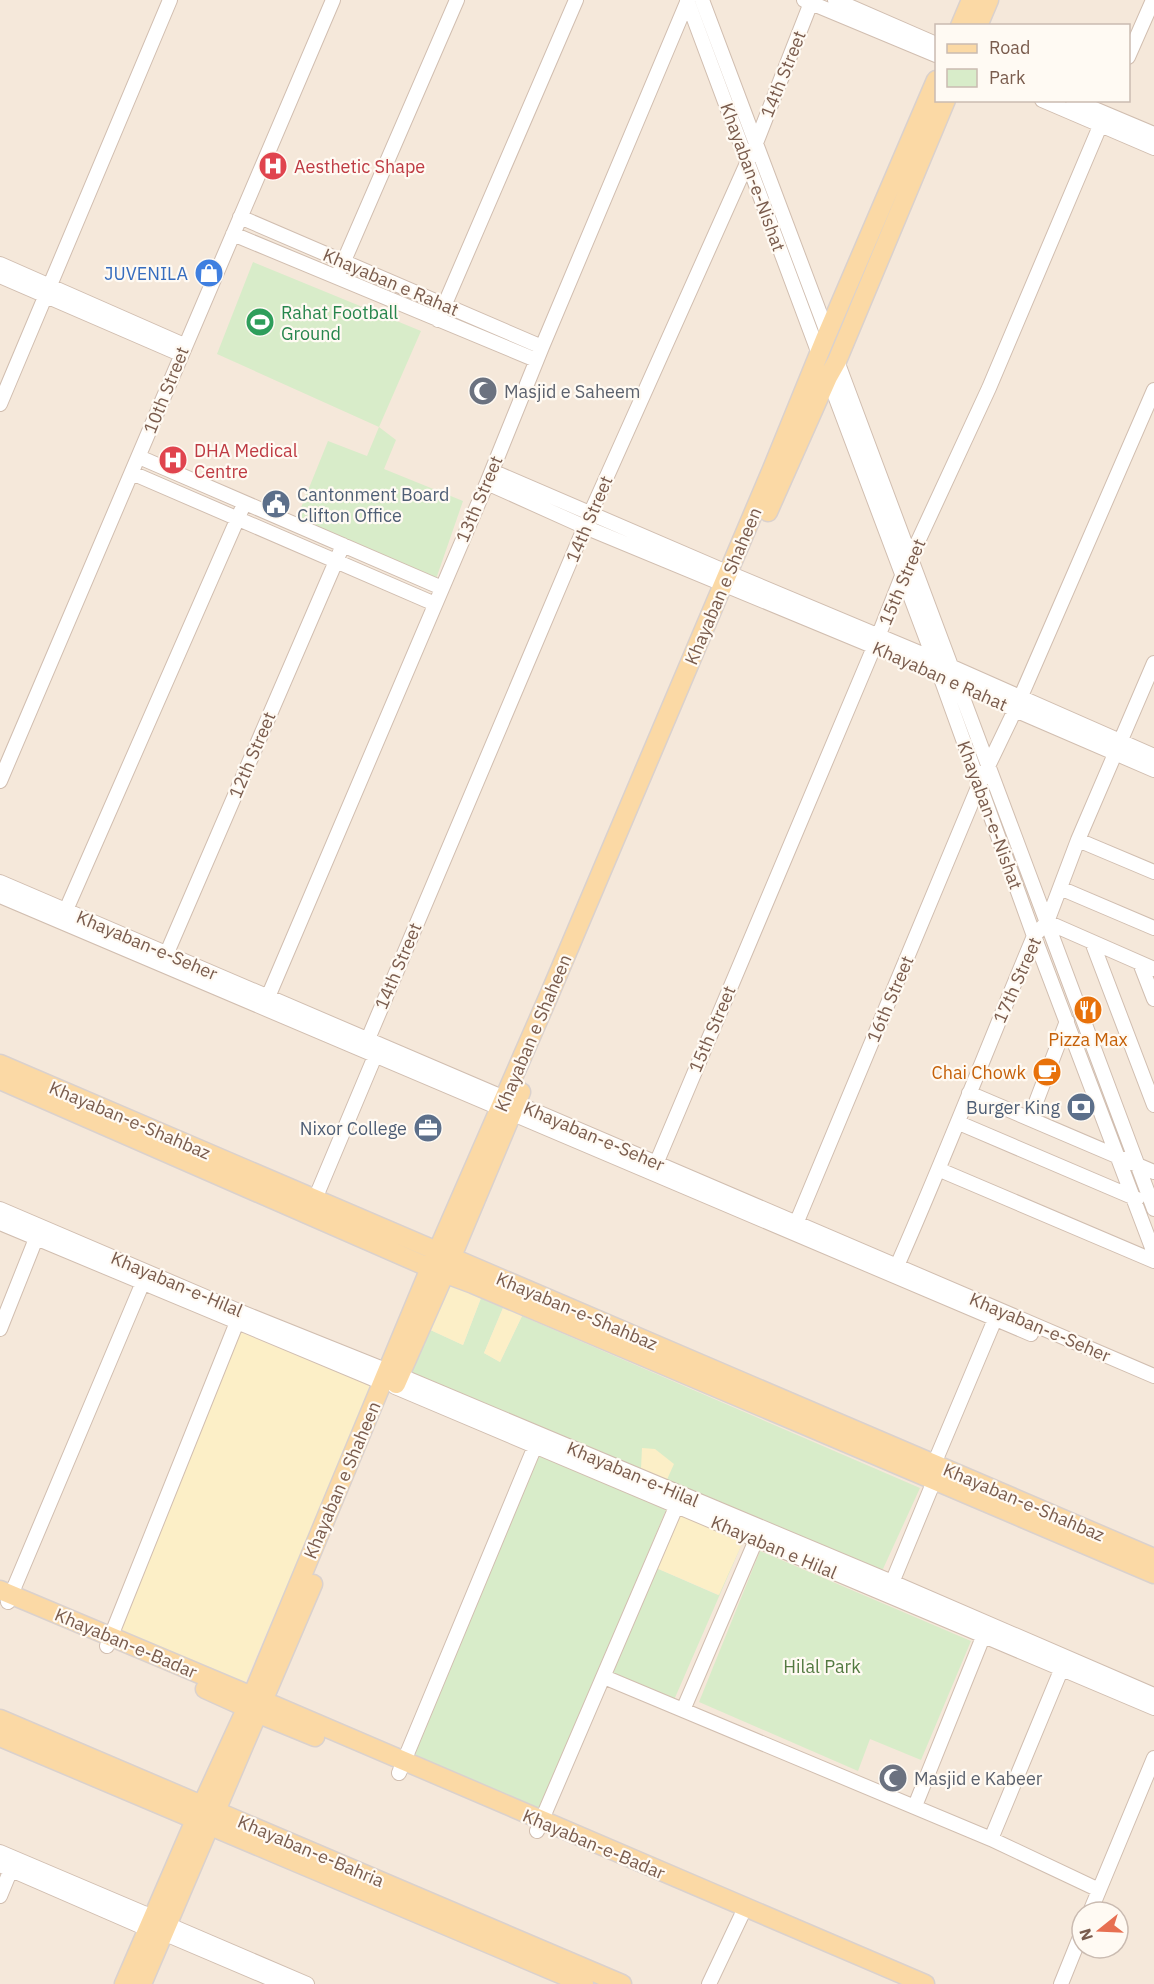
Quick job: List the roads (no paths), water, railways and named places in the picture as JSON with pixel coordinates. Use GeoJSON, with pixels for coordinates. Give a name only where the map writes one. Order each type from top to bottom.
{"type":"FeatureCollection","features":[{"type":"Feature","properties":{"kind":"main road"},"geometry":{"type":"LineString","coordinates":[[961,24],[971,0]]}},
{"type":"Feature","properties":{"kind":"main road"},"geometry":{"type":"LineString","coordinates":[[979,24],[989,0]]}},
{"type":"Feature","properties":{"kind":"main road","name":"Khayaban e Shaheen"},"geometry":{"type":"LineString","coordinates":[[124,1984],[158,1926],[256,1705],[391,1379],[731,581],[819,354],[935,82]]}},
{"type":"Feature","properties":{"kind":"main road","name":"Khayaban e Shaheen"},"geometry":{"type":"LineString","coordinates":[[731,581],[837,361],[945,102]]}},
{"type":"Feature","properties":{"kind":"main road","name":"Khayaban-e-Shahbaz"},"geometry":{"type":"LineString","coordinates":[[0,1064],[315,1199],[441,1262]]}},
{"type":"Feature","properties":{"kind":"main road","name":"Khayaban-e-Shahbaz"},"geometry":{"type":"LineString","coordinates":[[0,1080],[441,1262],[934,1472],[1154,1558]]}},
{"type":"Feature","properties":{"kind":"main road","name":"Khayaban-e-Shahbaz"},"geometry":{"type":"LineString","coordinates":[[934,1472],[1154,1574]]}},
{"type":"Feature","properties":{"kind":"main road","name":"Khayaban-e-Badar"},"geometry":{"type":"LineString","coordinates":[[4,1596],[743,1912],[925,1984]]}},
{"type":"Feature","properties":{"kind":"main road","name":"Khayaban-e-Bahria"},"geometry":{"type":"LineString","coordinates":[[0,1719],[206,1816],[584,1984]]}},
{"type":"Feature","properties":{"kind":"main road","name":"Khayaban-e-Bahria"},"geometry":{"type":"LineString","coordinates":[[0,1737],[206,1816],[622,1984]]}},
{"type":"Feature","properties":{"kind":"main road","name":"Khayaban-e-Badar"},"geometry":{"type":"LineString","coordinates":[[743,1912],[900,1984]]}},
{"type":"Feature","properties":{"kind":"main road","name":"Khayaban e Shaheen"},"geometry":{"type":"LineString","coordinates":[[142,1984],[158,1926]]}},
{"type":"Feature","properties":{"kind":"street"},"geometry":{"type":"LineString","coordinates":[[0,404],[170,0]]}},
{"type":"Feature","properties":{"kind":"street","name":"10th Street"},"geometry":{"type":"LineString","coordinates":[[0,781],[333,0]]}},
{"type":"Feature","properties":{"kind":"street"},"geometry":{"type":"LineString","coordinates":[[337,277],[458,0]]}},
{"type":"Feature","properties":{"kind":"street"},"geometry":{"type":"LineString","coordinates":[[438,320],[576,0]]}},
{"type":"Feature","properties":{"kind":"street","name":"Khayaban-e-Nishat"},"geometry":{"type":"LineString","coordinates":[[688,0],[819,354]]}},
{"type":"Feature","properties":{"kind":"street","name":"13th Street"},"geometry":{"type":"LineString","coordinates":[[268,996],[489,477],[688,0]]}},
{"type":"Feature","properties":{"kind":"street","name":"Khayaban-e-Nishat"},"geometry":{"type":"LineString","coordinates":[[702,0],[828,335]]}},
{"type":"Feature","properties":{"kind":"street"},"geometry":{"type":"LineString","coordinates":[[835,0],[935,44]]}},
{"type":"Feature","properties":{"kind":"street"},"geometry":{"type":"LineString","coordinates":[[1130,52],[1153,0]]}},
{"type":"Feature","properties":{"kind":"street"},"geometry":{"type":"LineString","coordinates":[[809,1],[935,55]]}},
{"type":"Feature","properties":{"kind":"street","name":"14th Street"},"geometry":{"type":"LineString","coordinates":[[315,1199],[591,512],[756,142],[809,1]]}},
{"type":"Feature","properties":{"kind":"street"},"geometry":{"type":"LineString","coordinates":[[1051,102],[1105,113],[1154,148]]}},
{"type":"Feature","properties":{"kind":"street"},"geometry":{"type":"LineString","coordinates":[[1078,102],[1154,134]]}},
{"type":"Feature","properties":{"kind":"street","name":"15th Street"},"geometry":{"type":"LineString","coordinates":[[654,1168],[902,576],[989,388],[1105,113]]}},
{"type":"Feature","properties":{"kind":"street","name":"Khayaban e Rahat"},"geometry":{"type":"LineString","coordinates":[[240,217],[542,347]]}},
{"type":"Feature","properties":{"kind":"street"},"geometry":{"type":"LineString","coordinates":[[233,234],[536,360]]}},
{"type":"Feature","properties":{"kind":"street"},"geometry":{"type":"LineString","coordinates":[[0,264],[48,291],[182,350]]}},
{"type":"Feature","properties":{"kind":"street"},"geometry":{"type":"LineString","coordinates":[[0,276],[48,291]]}},
{"type":"Feature","properties":{"kind":"street","name":"Khayaban-e-Nishat"},"geometry":{"type":"LineString","coordinates":[[837,361],[911,559],[949,674],[979,784],[1154,1253]]}},
{"type":"Feature","properties":{"kind":"street"},"geometry":{"type":"LineString","coordinates":[[828,377],[934,659]]}},
{"type":"Feature","properties":{"kind":"street"},"geometry":{"type":"LineString","coordinates":[[1017,704],[1154,390]]}},
{"type":"Feature","properties":{"kind":"street"},"geometry":{"type":"LineString","coordinates":[[139,457],[442,588]]}},
{"type":"Feature","properties":{"kind":"street"},"geometry":{"type":"LineString","coordinates":[[132,472],[435,604]]}},
{"type":"Feature","properties":{"kind":"street"},"geometry":{"type":"LineString","coordinates":[[489,477],[591,512],[731,581]]}},
{"type":"Feature","properties":{"kind":"street"},"geometry":{"type":"LineString","coordinates":[[489,477],[585,527],[731,581]]}},
{"type":"Feature","properties":{"kind":"street"},"geometry":{"type":"LineString","coordinates":[[66,910],[244,504]]}},
{"type":"Feature","properties":{"kind":"street","name":"12th Street"},"geometry":{"type":"LineString","coordinates":[[165,959],[343,545]]}},
{"type":"Feature","properties":{"kind":"street","name":"Khayaban e Rahat"},"geometry":{"type":"LineString","coordinates":[[731,581],[876,641],[1118,747],[1154,756]]}},
{"type":"Feature","properties":{"kind":"street","name":"Khayaban e Rahat"},"geometry":{"type":"LineString","coordinates":[[876,641],[934,659],[949,674]]}},
{"type":"Feature","properties":{"kind":"street","name":"17th Street"},"geometry":{"type":"LineString","coordinates":[[897,1266],[940,1170],[969,1092],[1034,936],[1047,922],[1078,840],[1154,663]]}},
{"type":"Feature","properties":{"kind":"street","name":"Khayaban-e-Nishat"},"geometry":{"type":"LineString","coordinates":[[949,674],[988,765],[1154,1208]]}},
{"type":"Feature","properties":{"kind":"street","name":"16th Street"},"geometry":{"type":"LineString","coordinates":[[795,1228],[979,784],[1017,704]]}},
{"type":"Feature","properties":{"kind":"street","name":"Khayaban e Rahat"},"geometry":{"type":"LineString","coordinates":[[1118,747],[1154,770]]}},
{"type":"Feature","properties":{"kind":"street"},"geometry":{"type":"LineString","coordinates":[[1078,840],[1154,872]]}},
{"type":"Feature","properties":{"kind":"street","name":"Khayaban-e-Seher"},"geometry":{"type":"LineString","coordinates":[[0,882],[66,910],[165,959],[375,1047],[508,1106],[997,1314],[1154,1376]]}},
{"type":"Feature","properties":{"kind":"street"},"geometry":{"type":"LineString","coordinates":[[1060,888],[1154,928]]}},
{"type":"Feature","properties":{"kind":"street","name":"Khayaban-e-Seher"},"geometry":{"type":"LineString","coordinates":[[0,896],[268,996],[375,1047]]}},
{"type":"Feature","properties":{"kind":"street"},"geometry":{"type":"LineString","coordinates":[[1047,922],[1154,969]]}},
{"type":"Feature","properties":{"kind":"street"},"geometry":{"type":"LineString","coordinates":[[1092,942],[1148,1074],[1154,1105]]}},
{"type":"Feature","properties":{"kind":"street"},"geometry":{"type":"LineString","coordinates":[[1140,963],[1154,999]]}},
{"type":"Feature","properties":{"kind":"street"},"geometry":{"type":"LineString","coordinates":[[1030,1118],[1067,1021]]}},
{"type":"Feature","properties":{"kind":"street"},"geometry":{"type":"LineString","coordinates":[[969,1092],[1154,1172]]}},
{"type":"Feature","properties":{"kind":"street"},"geometry":{"type":"LineString","coordinates":[[959,1123],[1154,1208]]}},
{"type":"Feature","properties":{"kind":"street"},"geometry":{"type":"LineString","coordinates":[[940,1170],[1154,1261]]}},
{"type":"Feature","properties":{"kind":"street","name":"Khayaban-e-Hilal"},"geometry":{"type":"LineString","coordinates":[[0,1209],[39,1232],[758,1534]]}},
{"type":"Feature","properties":{"kind":"street"},"geometry":{"type":"LineString","coordinates":[[0,1223],[39,1232],[0,1329]]}},
{"type":"Feature","properties":{"kind":"street","name":"Khayaban-e-Seher"},"geometry":{"type":"LineString","coordinates":[[795,1228],[897,1266],[1154,1386]]}},
{"type":"Feature","properties":{"kind":"street"},"geometry":{"type":"LineString","coordinates":[[4,1596],[146,1277]]}},
{"type":"Feature","properties":{"kind":"street"},"geometry":{"type":"LineString","coordinates":[[889,1588],[997,1314]]}},
{"type":"Feature","properties":{"kind":"street"},"geometry":{"type":"LineString","coordinates":[[109,1641],[239,1317]]}},
{"type":"Feature","properties":{"kind":"street"},"geometry":{"type":"LineString","coordinates":[[402,1768],[538,1441]]}},
{"type":"Feature","properties":{"kind":"street"},"geometry":{"type":"LineString","coordinates":[[539,1826],[678,1501]]}},
{"type":"Feature","properties":{"kind":"street"},"geometry":{"type":"LineString","coordinates":[[684,1710],[758,1534]]}},
{"type":"Feature","properties":{"kind":"street","name":"Khayaban e Hilal"},"geometry":{"type":"LineString","coordinates":[[758,1534],[986,1630],[1154,1708]]}},
{"type":"Feature","properties":{"kind":"street"},"geometry":{"type":"LineString","coordinates":[[915,1806],[986,1630]]}},
{"type":"Feature","properties":{"kind":"street"},"geometry":{"type":"LineString","coordinates":[[991,1839],[1063,1664]]}},
{"type":"Feature","properties":{"kind":"street","name":"Khayaban e Hilal"},"geometry":{"type":"LineString","coordinates":[[1063,1664],[1154,1695]]}},
{"type":"Feature","properties":{"kind":"street"},"geometry":{"type":"LineString","coordinates":[[604,1677],[915,1806],[1100,1890]]}},
{"type":"Feature","properties":{"kind":"street"},"geometry":{"type":"LineString","coordinates":[[1095,1900],[1154,1758]]}},
{"type":"Feature","properties":{"kind":"street"},"geometry":{"type":"LineString","coordinates":[[0,1852],[9,1865],[306,1984]]}},
{"type":"Feature","properties":{"kind":"street"},"geometry":{"type":"LineString","coordinates":[[0,1896],[9,1865]]}},
{"type":"Feature","properties":{"kind":"street"},"geometry":{"type":"LineString","coordinates":[[710,1984],[743,1912]]}},
{"type":"Feature","properties":{"kind":"street"},"geometry":{"type":"LineString","coordinates":[[158,1926],[283,1984]]}},
{"type":"Feature","properties":{"kind":"street"},"geometry":{"type":"LineString","coordinates":[[1060,1984],[1070,1960]]}},
{"type":"Feature","properties":{"kind":"place","name":"Aesthetic Shape"},"geometry":{"type":"Point","coordinates":[273,166]}},
{"type":"Feature","properties":{"kind":"place","name":"JUVENILA"},"geometry":{"type":"Point","coordinates":[209,273]}},
{"type":"Feature","properties":{"kind":"place","name":"Rahat Football Ground"},"geometry":{"type":"Point","coordinates":[260,322]}},
{"type":"Feature","properties":{"kind":"place","name":"Masjid e Saheem"},"geometry":{"type":"Point","coordinates":[483,391]}},
{"type":"Feature","properties":{"kind":"place","name":"DHA Medical Centre"},"geometry":{"type":"Point","coordinates":[173,460]}},
{"type":"Feature","properties":{"kind":"place","name":"Cantonment Board Clifton Office"},"geometry":{"type":"Point","coordinates":[276,504]}},
{"type":"Feature","properties":{"kind":"place","name":"Pizza Max"},"geometry":{"type":"Point","coordinates":[1088,1010]}},
{"type":"Feature","properties":{"kind":"place","name":"Chai Chowk"},"geometry":{"type":"Point","coordinates":[1047,1072]}},
{"type":"Feature","properties":{"kind":"place","name":"Burger King"},"geometry":{"type":"Point","coordinates":[1081,1107]}},
{"type":"Feature","properties":{"kind":"place","name":"Nixor College"},"geometry":{"type":"Point","coordinates":[428,1128]}},
{"type":"Feature","properties":{"kind":"place","name":"Masjid e Kabeer"},"geometry":{"type":"Point","coordinates":[893,1778]}},
{"type":"Feature","properties":{"kind":"park label","name":"Hilal Park"},"geometry":{"type":"Point","coordinates":[822,1666]}}]}
